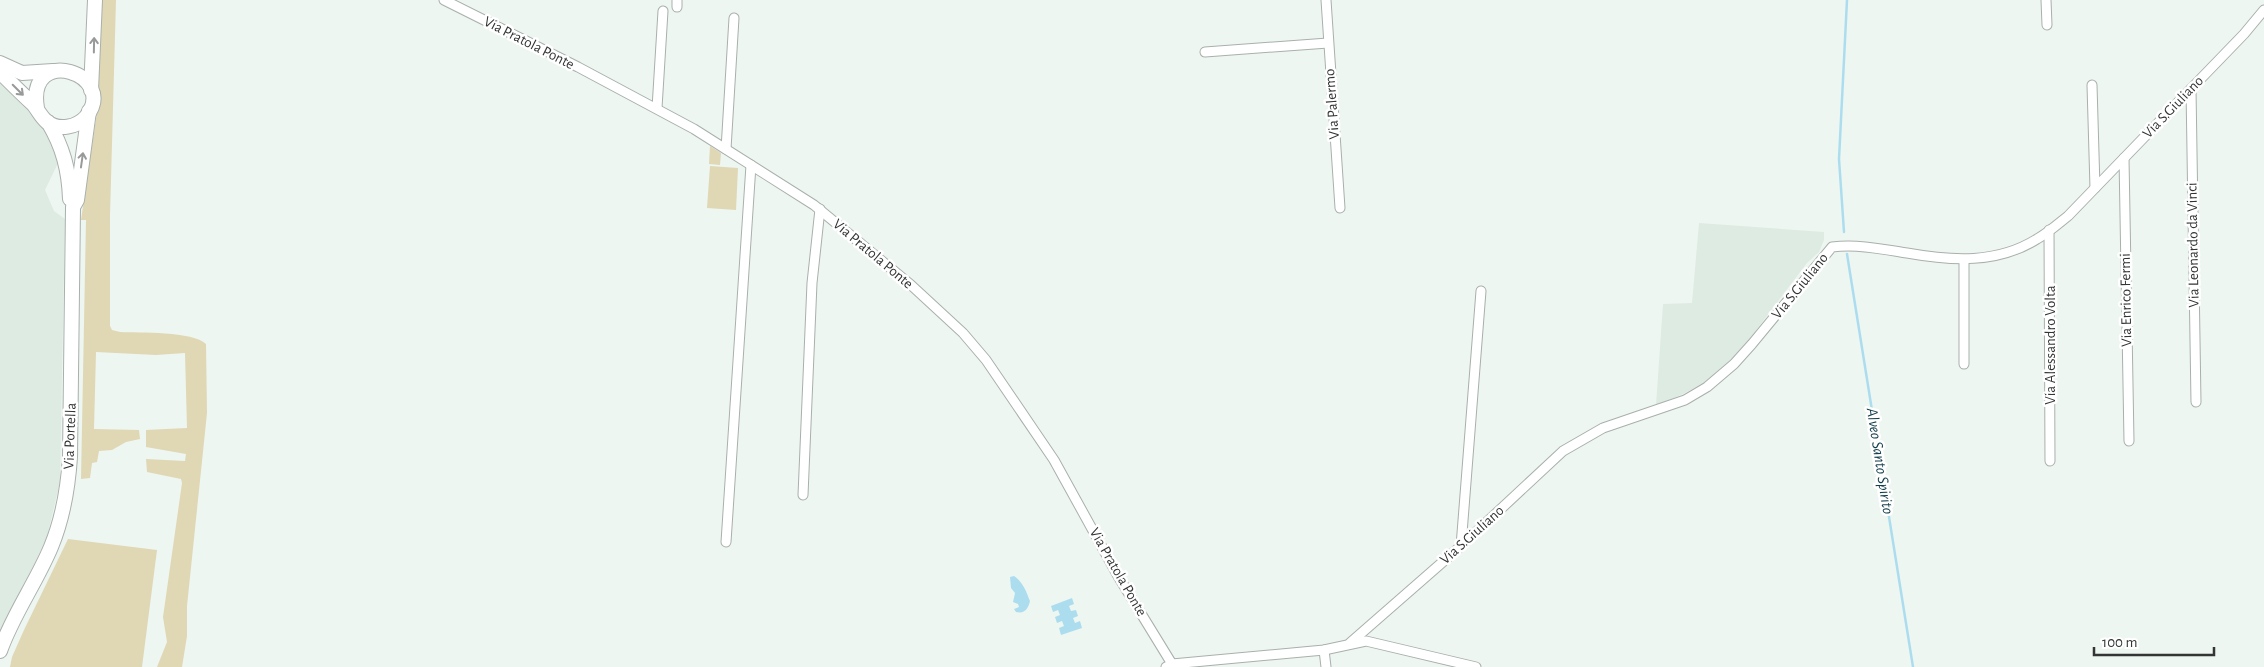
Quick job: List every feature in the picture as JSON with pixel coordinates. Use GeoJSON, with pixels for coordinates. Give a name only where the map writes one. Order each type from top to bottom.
{"type":"FeatureCollection","features":[{"type":"Feature","properties":{"kind":"main road","name":"Via Portella"},"geometry":{"type":"LineString","coordinates":[[73,207],[77,200],[89,111],[92,103],[95,0]]}},
{"type":"Feature","properties":{"kind":"main road"},"geometry":{"type":"LineString","coordinates":[[0,63],[22,73],[75,72],[82,76],[91,90]]}},
{"type":"Feature","properties":{"kind":"main road"},"geometry":{"type":"LineString","coordinates":[[37,108],[35,98],[41,81],[56,71]]}},
{"type":"Feature","properties":{"kind":"main road","name":"Via Portella"},"geometry":{"type":"LineString","coordinates":[[0,72],[37,108],[48,122],[64,154],[69,178],[70,200],[73,207],[70,457],[66,498],[50,549],[14,616],[0,651]]}},
{"type":"Feature","properties":{"kind":"main road"},"geometry":{"type":"LineString","coordinates":[[48,122],[57,126],[75,125],[85,118],[89,111]]}},
{"type":"Feature","properties":{"kind":"street","name":"Via Pratola Ponte"},"geometry":{"type":"LineString","coordinates":[[444,0],[657,108],[820,209],[917,291],[963,333],[986,360],[1054,460],[1118,576],[1166,654],[1169,666]]}},
{"type":"Feature","properties":{"kind":"street","name":"Via Palermo"},"geometry":{"type":"LineString","coordinates":[[1326,0],[1340,208]]}},
{"type":"Feature","properties":{"kind":"street"},"geometry":{"type":"LineString","coordinates":[[2046,0],[2047,25]]}},
{"type":"Feature","properties":{"kind":"street","name":"Via S.Giuliano"},"geometry":{"type":"LineString","coordinates":[[1350,643],[1461,546],[1563,451],[1603,428],[1685,400],[1707,387],[1734,364],[1752,344],[1832,248],[1865,246],[1943,260],[1964,260],[1995,256],[2014,250],[2037,239],[2068,216],[2244,34],[2264,10]]}},
{"type":"Feature","properties":{"kind":"street"},"geometry":{"type":"LineString","coordinates":[[657,108],[663,11]]}},
{"type":"Feature","properties":{"kind":"street"},"geometry":{"type":"LineString","coordinates":[[726,149],[734,18]]}},
{"type":"Feature","properties":{"kind":"street"},"geometry":{"type":"LineString","coordinates":[[1205,52],[1328,43]]}},
{"type":"Feature","properties":{"kind":"street"},"geometry":{"type":"LineString","coordinates":[[2092,85],[2095,188]]}},
{"type":"Feature","properties":{"kind":"street","name":"Via Leonardo da Vinci"},"geometry":{"type":"LineString","coordinates":[[2191,89],[2196,402]]}},
{"type":"Feature","properties":{"kind":"street","name":"Via Enrico Fermi"},"geometry":{"type":"LineString","coordinates":[[2124,158],[2129,441]]}},
{"type":"Feature","properties":{"kind":"street"},"geometry":{"type":"LineString","coordinates":[[726,542],[751,165]]}},
{"type":"Feature","properties":{"kind":"street"},"geometry":{"type":"LineString","coordinates":[[803,495],[812,284],[820,209]]}},
{"type":"Feature","properties":{"kind":"street","name":"Via Alessandro Volta"},"geometry":{"type":"LineString","coordinates":[[2049,230],[2050,461]]}},
{"type":"Feature","properties":{"kind":"street"},"geometry":{"type":"LineString","coordinates":[[1964,260],[1964,364]]}},
{"type":"Feature","properties":{"kind":"street"},"geometry":{"type":"LineString","coordinates":[[1461,546],[1481,292]]}},
{"type":"Feature","properties":{"kind":"street"},"geometry":{"type":"LineString","coordinates":[[1169,666],[1324,650],[1366,641],[1476,667]]}},
{"type":"Feature","properties":{"kind":"street"},"geometry":{"type":"LineString","coordinates":[[1324,650],[1326,667]]}},
{"type":"Feature","properties":{"kind":"shaded area"},"geometry":{"type":"Polygon","coordinates":[[[101,0],[116,0],[110,215],[110,326],[112,330],[120,332],[178,335],[190,337],[206,344],[207,413],[187,606],[187,636],[182,667],[157,667],[167,642],[163,617],[182,483],[181,479],[147,472],[146,459],[185,461],[186,454],[146,447],[146,430],[187,428],[185,353],[156,355],[96,352],[94,429],[139,430],[140,439],[126,442],[112,450],[99,451],[97,462],[92,463],[90,478],[81,479],[86,220],[81,220],[97,112],[101,0]]]}},
{"type":"Feature","properties":{"kind":"shaded area"},"geometry":{"type":"Polygon","coordinates":[[[0,79],[48,132],[59,161],[45,190],[54,211],[65,219],[60,482],[47,537],[0,637],[0,79]]]}},
{"type":"Feature","properties":{"kind":"shaded area"},"geometry":{"type":"Polygon","coordinates":[[[710,146],[721,153],[720,165],[709,164],[710,146]]]}},
{"type":"Feature","properties":{"kind":"shaded area"},"geometry":{"type":"Polygon","coordinates":[[[710,166],[738,168],[736,210],[707,208],[710,166]]]}},
{"type":"Feature","properties":{"kind":"shaded area"},"geometry":{"type":"Polygon","coordinates":[[[1699,223],[1824,232],[1824,240],[1819,252],[1807,263],[1748,341],[1730,360],[1704,383],[1656,405],[1663,304],[1692,303],[1699,223]]]}},
{"type":"Feature","properties":{"kind":"shaded area"},"geometry":{"type":"Polygon","coordinates":[[[68,539],[157,550],[142,667],[10,667],[12,657],[24,630],[68,539]]]}},
{"type":"Feature","properties":{"kind":"water"},"geometry":{"type":"Polygon","coordinates":[[[1014,576],[1026,590],[1030,601],[1024,612],[1016,612],[1014,609],[1019,607],[1018,604],[1013,602],[1015,593],[1011,588],[1010,577],[1014,576]]]}},
{"type":"Feature","properties":{"kind":"water"},"geometry":{"type":"Polygon","coordinates":[[[1072,598],[1074,604],[1069,606],[1071,611],[1076,610],[1078,616],[1073,618],[1075,623],[1080,621],[1082,628],[1061,635],[1059,628],[1064,626],[1062,621],[1057,623],[1055,617],[1060,615],[1058,610],[1053,612],[1051,606],[1072,598]]]}},
{"type":"Feature","properties":{"kind":"waterway","name":"Alveo Santo Spirito"},"geometry":{"type":"LineString","coordinates":[[1844,232],[1839,159],[1847,0]]}},
{"type":"Feature","properties":{"kind":"waterway","name":"Alveo Santo Spirito"},"geometry":{"type":"LineString","coordinates":[[1847,254],[1913,667]]}}]}
